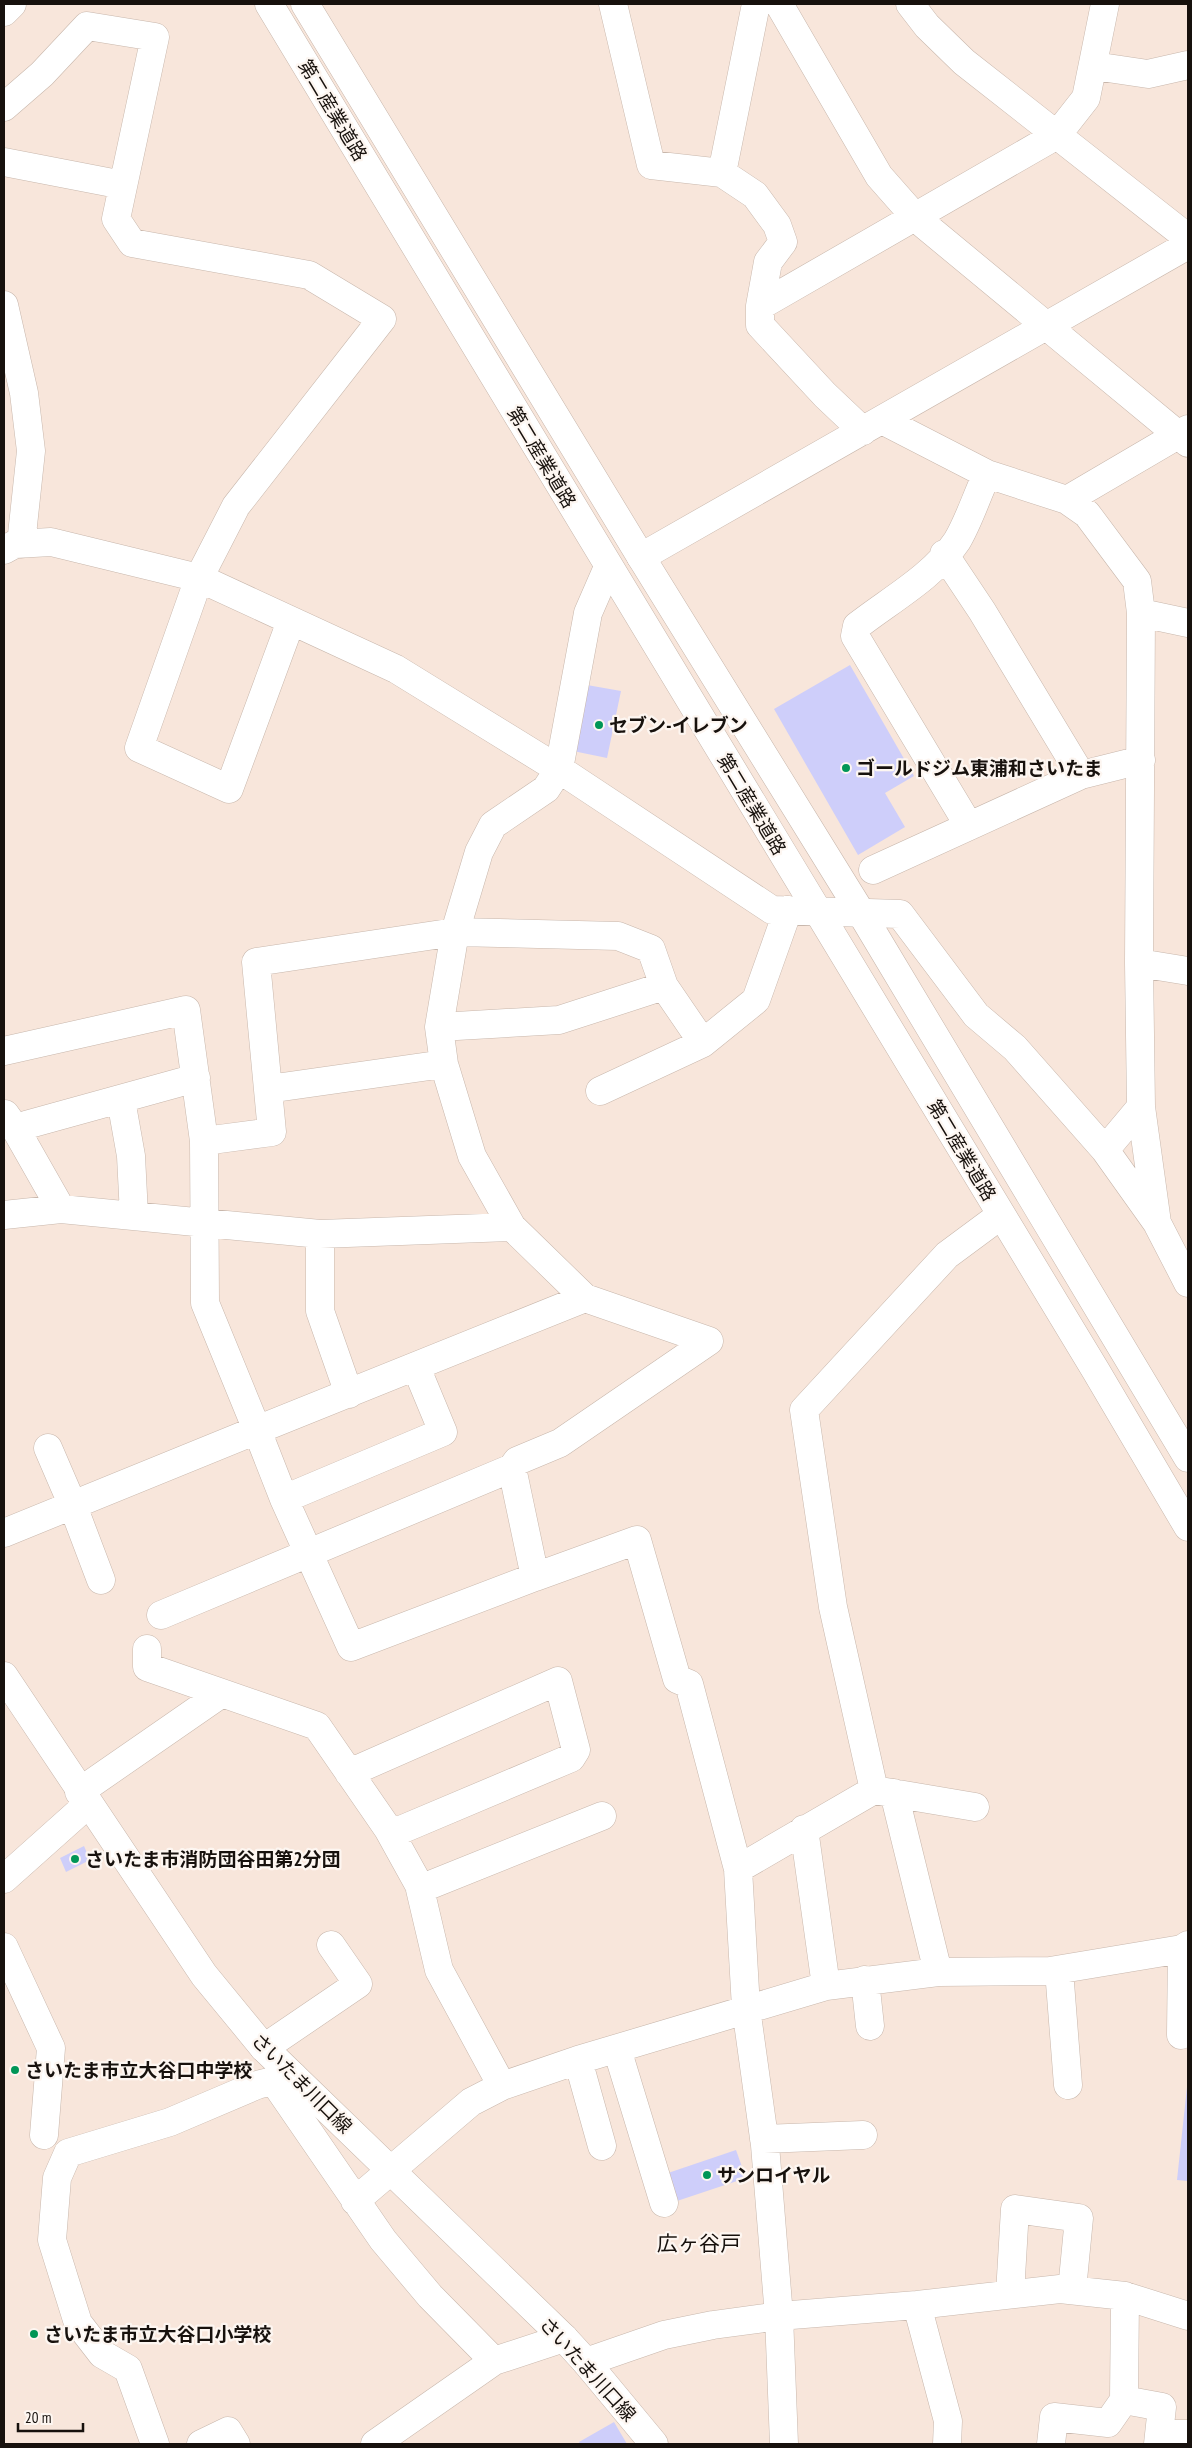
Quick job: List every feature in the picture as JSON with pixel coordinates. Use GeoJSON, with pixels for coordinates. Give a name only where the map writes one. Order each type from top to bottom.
{"type":"FeatureCollection","features":[{"type":"Feature","properties":{"kind":"street"},"geometry":{"type":"LineString","coordinates":[[4,12],[12,4]]}},
{"type":"Feature","properties":{"kind":"street","name":"第二産業道路"},"geometry":{"type":"LineString","coordinates":[[269,4],[1188,1527]]}},
{"type":"Feature","properties":{"kind":"street","name":"第二産業道路"},"geometry":{"type":"LineString","coordinates":[[305,4],[641,557],[860,911],[1188,1458]]}},
{"type":"Feature","properties":{"kind":"street"},"geometry":{"type":"LineString","coordinates":[[613,4],[651,165],[722,173],[755,195],[777,225],[783,242],[768,262],[760,306],[760,325],[825,396],[872,425],[987,474],[1067,500],[1087,514],[1137,580],[1141,613],[1142,760],[1139,963],[1142,1107],[1158,1223]]}},
{"type":"Feature","properties":{"kind":"street"},"geometry":{"type":"LineString","coordinates":[[722,173],[756,4]]}},
{"type":"Feature","properties":{"kind":"street"},"geometry":{"type":"LineString","coordinates":[[779,4],[879,176],[916,218],[1045,326],[1185,436],[1067,500]]}},
{"type":"Feature","properties":{"kind":"street"},"geometry":{"type":"LineString","coordinates":[[910,4],[927,26],[964,62],[1188,238]]}},
{"type":"Feature","properties":{"kind":"street"},"geometry":{"type":"LineString","coordinates":[[760,306],[916,218],[1057,135],[1086,98],[1094,66],[1105,4]]}},
{"type":"Feature","properties":{"kind":"street"},"geometry":{"type":"LineString","coordinates":[[4,107],[42,74],[87,26],[156,37],[116,219],[132,243],[309,275],[382,319],[236,506],[200,578],[139,748],[229,790],[291,621]]}},
{"type":"Feature","properties":{"kind":"street"},"geometry":{"type":"LineString","coordinates":[[1094,66],[1148,74],[1188,65]]}},
{"type":"Feature","properties":{"kind":"street"},"geometry":{"type":"LineString","coordinates":[[4,162],[123,185]]}},
{"type":"Feature","properties":{"kind":"street"},"geometry":{"type":"LineString","coordinates":[[641,557],[1188,245]]}},
{"type":"Feature","properties":{"kind":"street"},"geometry":{"type":"LineString","coordinates":[[4,305],[14,394],[31,451],[12,547],[51,542],[200,578],[396,669],[559,769],[772,910],[860,911],[900,914],[976,1015],[1015,1048],[1105,1150],[1158,1223],[1188,1283]]}},
{"type":"Feature","properties":{"kind":"street"},"geometry":{"type":"LineString","coordinates":[[969,826],[855,636],[857,626],[901,595],[927,573],[956,541],[987,474]]}},
{"type":"Feature","properties":{"kind":"street"},"geometry":{"type":"LineString","coordinates":[[944,554],[982,611],[1081,775]]}},
{"type":"Feature","properties":{"kind":"street"},"geometry":{"type":"LineString","coordinates":[[161,1615],[307,1552],[512,1468],[517,1461],[560,1443],[709,1341],[585,1298],[512,1227],[472,1156],[444,1064],[440,1027],[455,932],[478,852],[493,825],[546,789],[559,769],[588,613],[608,566]]}},
{"type":"Feature","properties":{"kind":"street"},"geometry":{"type":"LineString","coordinates":[[1141,613],[1188,623]]}},
{"type":"Feature","properties":{"kind":"street"},"geometry":{"type":"LineString","coordinates":[[873,870],[1081,775],[1142,760]]}},
{"type":"Feature","properties":{"kind":"street"},"geometry":{"type":"LineString","coordinates":[[600,1091],[703,1043],[756,1000],[788,910]]}},
{"type":"Feature","properties":{"kind":"street"},"geometry":{"type":"LineString","coordinates":[[204,1140],[272,1132],[256,962],[455,932],[618,936],[651,949],[664,986],[703,1043]]}},
{"type":"Feature","properties":{"kind":"street"},"geometry":{"type":"LineString","coordinates":[[1139,963],[1188,971]]}},
{"type":"Feature","properties":{"kind":"street"},"geometry":{"type":"LineString","coordinates":[[440,1027],[559,1020],[664,986]]}},
{"type":"Feature","properties":{"kind":"street"},"geometry":{"type":"LineString","coordinates":[[4,1051],[186,1010],[204,1140],[203,1223],[205,1303],[284,1499],[351,1647],[637,1540],[678,1679],[689,1684],[738,1870],[746,2008],[764,2139],[779,2316],[784,2444]]}},
{"type":"Feature","properties":{"kind":"street"},"geometry":{"type":"LineString","coordinates":[[268,1089],[444,1064]]}},
{"type":"Feature","properties":{"kind":"street"},"geometry":{"type":"LineString","coordinates":[[60,1209],[9,1120],[120,1100],[196,1078]]}},
{"type":"Feature","properties":{"kind":"street"},"geometry":{"type":"LineString","coordinates":[[120,1100],[131,1156],[134,1215]]}},
{"type":"Feature","properties":{"kind":"street"},"geometry":{"type":"LineString","coordinates":[[1105,1150],[1142,1107]]}},
{"type":"Feature","properties":{"kind":"street"},"geometry":{"type":"LineString","coordinates":[[4,1215],[60,1209],[320,1234],[512,1227]]}},
{"type":"Feature","properties":{"kind":"street"},"geometry":{"type":"LineString","coordinates":[[938,1972],[884,1791],[833,1607],[804,1410],[947,1255],[1001,1215]]}},
{"type":"Feature","properties":{"kind":"street"},"geometry":{"type":"LineString","coordinates":[[320,1234],[320,1310],[349,1394]]}},
{"type":"Feature","properties":{"kind":"street"},"geometry":{"type":"LineString","coordinates":[[4,1533],[585,1298]]}},
{"type":"Feature","properties":{"kind":"street"},"geometry":{"type":"LineString","coordinates":[[284,1499],[443,1432],[416,1367]]}},
{"type":"Feature","properties":{"kind":"street"},"geometry":{"type":"LineString","coordinates":[[48,1448],[73,1506],[101,1580]]}},
{"type":"Feature","properties":{"kind":"street"},"geometry":{"type":"LineString","coordinates":[[512,1468],[535,1577]]}},
{"type":"Feature","properties":{"kind":"street"},"geometry":{"type":"LineString","coordinates":[[147,1649],[147,1667],[317,1726],[390,1834],[420,1889],[440,1970],[502,2086]]}},
{"type":"Feature","properties":{"kind":"street","name":"さいたま川口線"},"geometry":{"type":"LineString","coordinates":[[4,1676],[83,1798],[204,1975],[264,2048],[283,2078],[391,2170],[564,2338],[654,2444]]}},
{"type":"Feature","properties":{"kind":"street"},"geometry":{"type":"LineString","coordinates":[[349,1773],[558,1681],[576,1750],[571,1758],[390,1834]]}},
{"type":"Feature","properties":{"kind":"street"},"geometry":{"type":"LineString","coordinates":[[4,1879],[83,1798],[222,1693]]}},
{"type":"Feature","properties":{"kind":"street"},"geometry":{"type":"LineString","coordinates":[[738,1870],[804,1829],[884,1791],[976,1807]]}},
{"type":"Feature","properties":{"kind":"street"},"geometry":{"type":"LineString","coordinates":[[420,1889],[602,1816]]}},
{"type":"Feature","properties":{"kind":"street"},"geometry":{"type":"LineString","coordinates":[[804,1829],[826,1986]]}},
{"type":"Feature","properties":{"kind":"street"},"geometry":{"type":"LineString","coordinates":[[264,2048],[358,1984],[331,1945]]}},
{"type":"Feature","properties":{"kind":"street"},"geometry":{"type":"LineString","coordinates":[[4,1947],[51,2048],[44,2135]]}},
{"type":"Feature","properties":{"kind":"street"},"geometry":{"type":"LineString","coordinates":[[355,2200],[471,2102],[502,2086],[578,2060],[746,2008],[826,1986],[938,1972],[1059,1970],[1185,1947],[1180,2035]]}},
{"type":"Feature","properties":{"kind":"street"},"geometry":{"type":"LineString","coordinates":[[1059,1970],[1068,2085]]}},
{"type":"Feature","properties":{"kind":"street"},"geometry":{"type":"LineString","coordinates":[[865,1980],[870,2026]]}},
{"type":"Feature","properties":{"kind":"street"},"geometry":{"type":"LineString","coordinates":[[617,2049],[664,2203]]}},
{"type":"Feature","properties":{"kind":"street"},"geometry":{"type":"LineString","coordinates":[[578,2060],[602,2146]]}},
{"type":"Feature","properties":{"kind":"street"},"geometry":{"type":"LineString","coordinates":[[155,2444],[128,2369],[102,2354],[78,2323],[52,2240],[57,2178],[68,2153],[170,2122],[283,2078],[355,2200],[383,2240],[430,2296],[494,2361]]}},
{"type":"Feature","properties":{"kind":"street"},"geometry":{"type":"LineString","coordinates":[[764,2139],[863,2135]]}},
{"type":"Feature","properties":{"kind":"street"},"geometry":{"type":"LineString","coordinates":[[1010,2294],[1015,2210],[1078,2218],[1072,2290]]}},
{"type":"Feature","properties":{"kind":"street"},"geometry":{"type":"LineString","coordinates":[[586,2362],[664,2335],[713,2325],[779,2316],[917,2305],[1060,2288],[1126,2296],[1188,2316]]}},
{"type":"Feature","properties":{"kind":"street"},"geometry":{"type":"LineString","coordinates":[[1051,2444],[1054,2417],[1108,2423],[1124,2400],[1126,2296]]}},
{"type":"Feature","properties":{"kind":"street"},"geometry":{"type":"LineString","coordinates":[[917,2305],[948,2421],[947,2444]]}},
{"type":"Feature","properties":{"kind":"street"},"geometry":{"type":"LineString","coordinates":[[375,2444],[494,2361],[564,2338]]}},
{"type":"Feature","properties":{"kind":"street"},"geometry":{"type":"LineString","coordinates":[[1124,2400],[1162,2407],[1159,2439],[1188,2434]]}},
{"type":"Feature","properties":{"kind":"street"},"geometry":{"type":"LineString","coordinates":[[201,2444],[228,2431],[236,2444]]}},
{"type":"Feature","properties":{"kind":"building"},"geometry":{"type":"Polygon","coordinates":[[[850,665],[914,776],[885,793],[905,827],[858,855],[774,709],[850,665]]]}},
{"type":"Feature","properties":{"kind":"building"},"geometry":{"type":"Polygon","coordinates":[[[587,685],[621,691],[607,758],[573,751],[587,685]]]}},
{"type":"Feature","properties":{"kind":"building"},"geometry":{"type":"Polygon","coordinates":[[[84,1846],[90,1860],[66,1872],[60,1858],[84,1846]]]}},
{"type":"Feature","properties":{"kind":"building"},"geometry":{"type":"Polygon","coordinates":[[[1188,2087],[1188,2181],[1177,2180],[1188,2087]]]}},
{"type":"Feature","properties":{"kind":"building","name":"サンロイヤル"},"geometry":{"type":"Polygon","coordinates":[[[736,2150],[746,2178],[677,2201],[668,2173],[736,2150]]]}},
{"type":"Feature","properties":{"kind":"building"},"geometry":{"type":"Polygon","coordinates":[[[614,2422],[627,2444],[580,2444],[579,2442],[614,2422]]]}},
{"type":"Feature","properties":{"kind":"place","name":"セブン-イレブン"},"geometry":{"type":"Point","coordinates":[599,725]}},
{"type":"Feature","properties":{"kind":"place","name":"ゴールドジム東浦和さいたま"},"geometry":{"type":"Point","coordinates":[846,768]}},
{"type":"Feature","properties":{"kind":"place","name":"さいたま市消防団谷田第2分団"},"geometry":{"type":"Point","coordinates":[75,1859]}},
{"type":"Feature","properties":{"kind":"place","name":"さいたま市立大谷口中学校"},"geometry":{"type":"Point","coordinates":[15,2070]}},
{"type":"Feature","properties":{"kind":"place","name":"サンロイヤル"},"geometry":{"type":"Point","coordinates":[707,2175]}},
{"type":"Feature","properties":{"kind":"place","name":"さいたま市立大谷口小学校"},"geometry":{"type":"Point","coordinates":[34,2334]}},
{"type":"Feature","properties":{"kind":"district","name":"広ヶ谷戸"},"geometry":{"type":"Point","coordinates":[699,2243]}}]}
